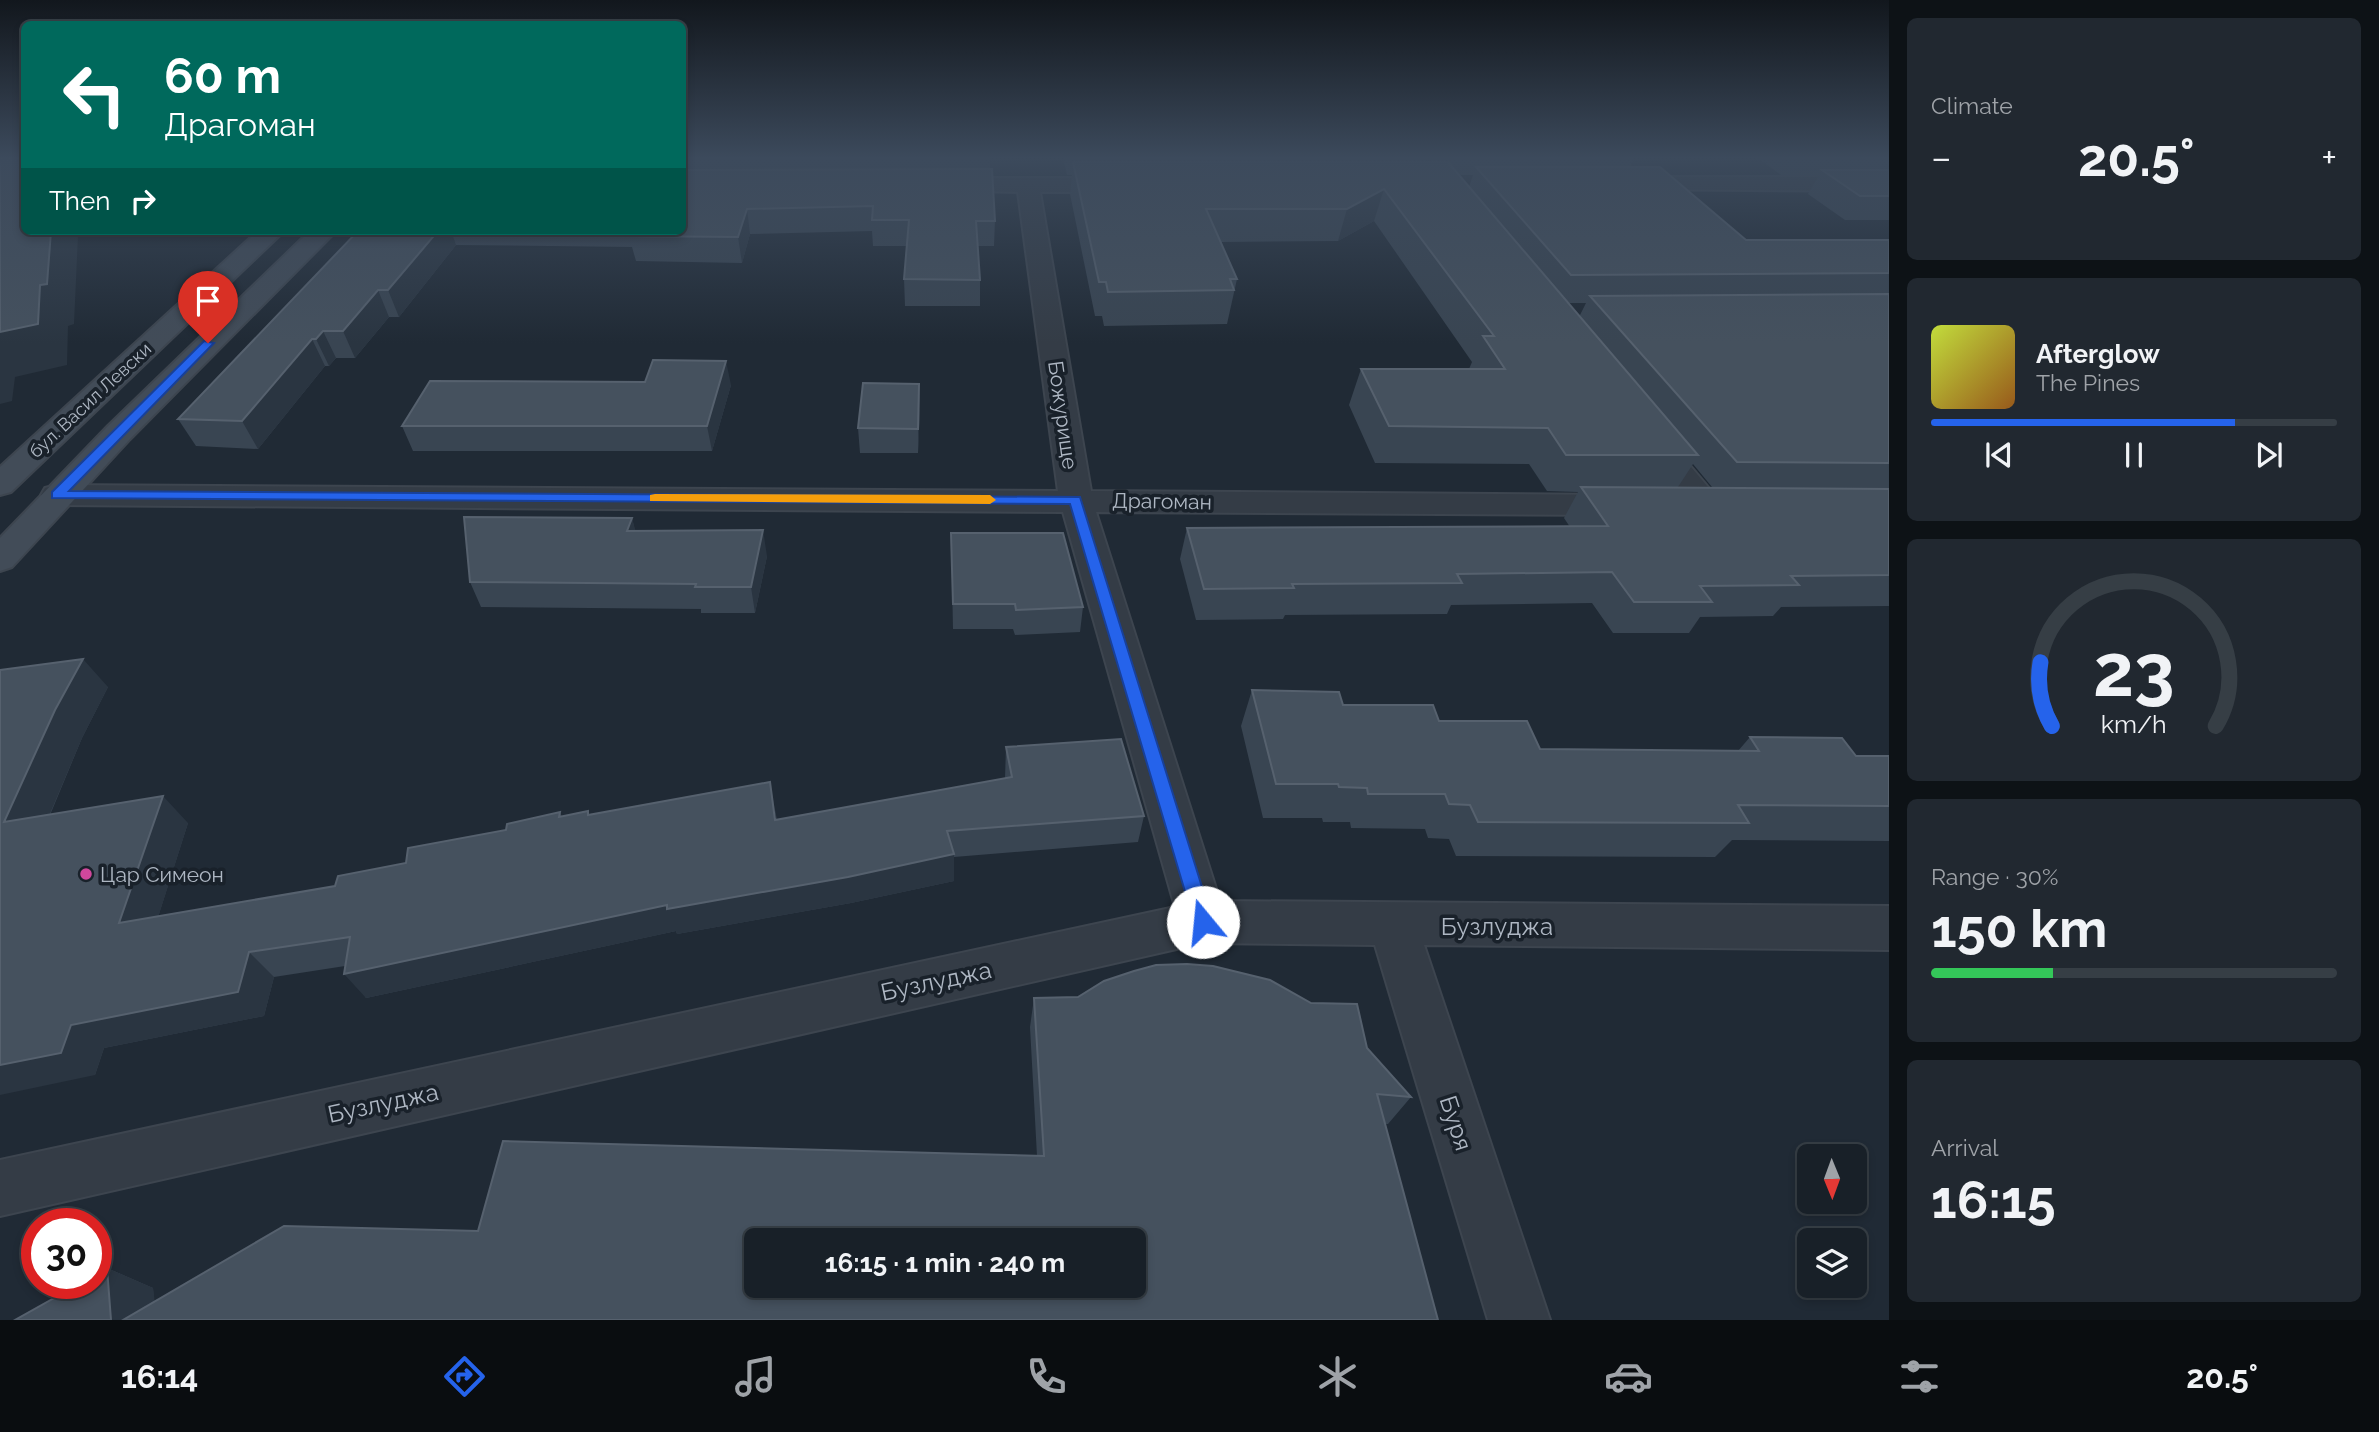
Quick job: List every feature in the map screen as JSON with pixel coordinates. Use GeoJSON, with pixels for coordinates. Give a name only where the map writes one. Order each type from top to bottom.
{"type":"FeatureCollection","features":[{"type":"Feature","properties":{"kind":"main road","name":"бул. Васил Левски"},"geometry":{"type":"LineString","coordinates":[[0,485],[268,235]]}},
{"type":"Feature","properties":{"kind":"main road","name":"бул. Васил Левски"},"geometry":{"type":"LineString","coordinates":[[0,559],[57,495],[170,380],[320,235]]}},
{"type":"Feature","properties":{"kind":"street","name":"Божурище"},"geometry":{"type":"LineString","coordinates":[[1033,220],[1076,500],[1203,922]]}},
{"type":"Feature","properties":{"kind":"street","name":"Драгоман"},"geometry":{"type":"LineString","coordinates":[[57,495],[1719,506],[1636,421]]}},
{"type":"Feature","properties":{"kind":"street","name":"Бузлуджа"},"geometry":{"type":"LineString","coordinates":[[0,1188],[1203,922],[1889,928]]}},
{"type":"Feature","properties":{"kind":"street","name":"Буря"},"geometry":{"type":"LineString","coordinates":[[1393,925],[1519,1320]]}},
{"type":"Feature","properties":{"kind":"building"},"geometry":{"type":"Polygon","coordinates":[[[0,220],[21,220],[21,235],[51,235],[47,284],[40,285],[38,324],[0,332],[0,220]]]}},
{"type":"Feature","properties":{"kind":"building"},"geometry":{"type":"Polygon","coordinates":[[[686,220],[744,220],[738,237],[630,236],[686,235],[686,220]]]}},
{"type":"Feature","properties":{"kind":"building"},"geometry":{"type":"Polygon","coordinates":[[[872,220],[995,220],[976,221],[980,280],[904,279],[909,220],[872,220]]]}},
{"type":"Feature","properties":{"kind":"building"},"geometry":{"type":"Polygon","coordinates":[[[1085,220],[1211,220],[1237,279],[1230,279],[1234,290],[1108,292],[1106,282],[1099,282],[1085,220]]]}},
{"type":"Feature","properties":{"kind":"building"},"geometry":{"type":"Polygon","coordinates":[[[1407,220],[1497,220],[1698,455],[1566,455],[1548,428],[1389,426],[1361,369],[1505,369],[1483,336],[1494,336],[1407,220]]]}},
{"type":"Feature","properties":{"kind":"building"},"geometry":{"type":"Polygon","coordinates":[[[1522,220],[1722,220],[1746,240],[1889,240],[1889,273],[1571,275],[1522,220]]]}},
{"type":"Feature","properties":{"kind":"building"},"geometry":{"type":"Polygon","coordinates":[[[354,235],[435,235],[388,290],[378,290],[343,331],[323,331],[316,339],[312,339],[242,421],[178,419],[354,235]]]}},
{"type":"Feature","properties":{"kind":"building"},"geometry":{"type":"Polygon","coordinates":[[[1889,294],[1889,463],[1737,462],[1590,296],[1889,294]]]}},
{"type":"Feature","properties":{"kind":"building"},"geometry":{"type":"Polygon","coordinates":[[[653,360],[726,361],[707,426],[402,426],[430,381],[645,382],[653,360]]]}},
{"type":"Feature","properties":{"kind":"building"},"geometry":{"type":"Polygon","coordinates":[[[863,383],[919,384],[918,429],[858,428],[863,383]]]}},
{"type":"Feature","properties":{"kind":"building"},"geometry":{"type":"Polygon","coordinates":[[[1581,487],[1889,489],[1889,575],[1791,576],[1799,585],[1700,586],[1712,602],[1634,602],[1612,572],[1457,574],[1462,583],[1292,584],[1294,588],[1204,589],[1187,528],[1608,526],[1581,487]]]}},
{"type":"Feature","properties":{"kind":"building"},"geometry":{"type":"Polygon","coordinates":[[[464,517],[632,518],[627,531],[763,530],[751,587],[470,582],[464,517]]]}},
{"type":"Feature","properties":{"kind":"building"},"geometry":{"type":"Polygon","coordinates":[[[951,533],[1063,533],[1083,607],[1016,610],[1015,604],[953,604],[951,533]]]}},
{"type":"Feature","properties":{"kind":"building"},"geometry":{"type":"Polygon","coordinates":[[[83,659],[55,710],[4,822],[163,796],[119,923],[335,886],[338,876],[406,863],[408,848],[506,830],[507,824],[560,812],[559,817],[588,811],[588,815],[770,782],[775,820],[1012,777],[1006,747],[1121,739],[1144,816],[947,831],[954,854],[848,877],[667,909],[667,905],[344,974],[350,937],[249,952],[238,992],[71,1025],[61,1053],[0,1065],[0,670],[83,659]]]}},
{"type":"Feature","properties":{"kind":"building"},"geometry":{"type":"Polygon","coordinates":[[[1252,690],[1339,692],[1343,705],[1433,705],[1439,721],[1527,721],[1540,749],[1759,751],[1750,737],[1842,738],[1856,756],[1889,756],[1889,806],[1738,805],[1749,823],[1478,822],[1470,805],[1449,804],[1445,794],[1368,794],[1367,788],[1339,787],[1338,784],[1276,784],[1252,690]]]}},
{"type":"Feature","properties":{"kind":"building"},"geometry":{"type":"Polygon","coordinates":[[[1156,965],[1213,966],[1270,980],[1311,1003],[1357,1004],[1367,1048],[1411,1097],[1377,1094],[1438,1320],[123,1320],[284,1226],[478,1231],[503,1141],[1044,1156],[1034,998],[1078,997],[1104,981],[1156,965]]]}},
{"type":"Feature","properties":{"kind":"building"},"geometry":{"type":"Polygon","coordinates":[[[52,1299],[109,1299],[111,1320],[15,1320],[52,1299]]]}},
{"type":"Feature","properties":{"kind":"slow traffic"},"geometry":{"type":"LineString","coordinates":[[655,498],[990,500]]}},
{"type":"Feature","properties":{"kind":"place","name":"Цар Симеон"},"geometry":{"type":"Point","coordinates":[86,874]}},
{"type":"Feature","properties":{"kind":"route"},"geometry":{"type":"LineString","coordinates":[[208,343],[57,495],[1076,500],[1203,922]]}}]}
